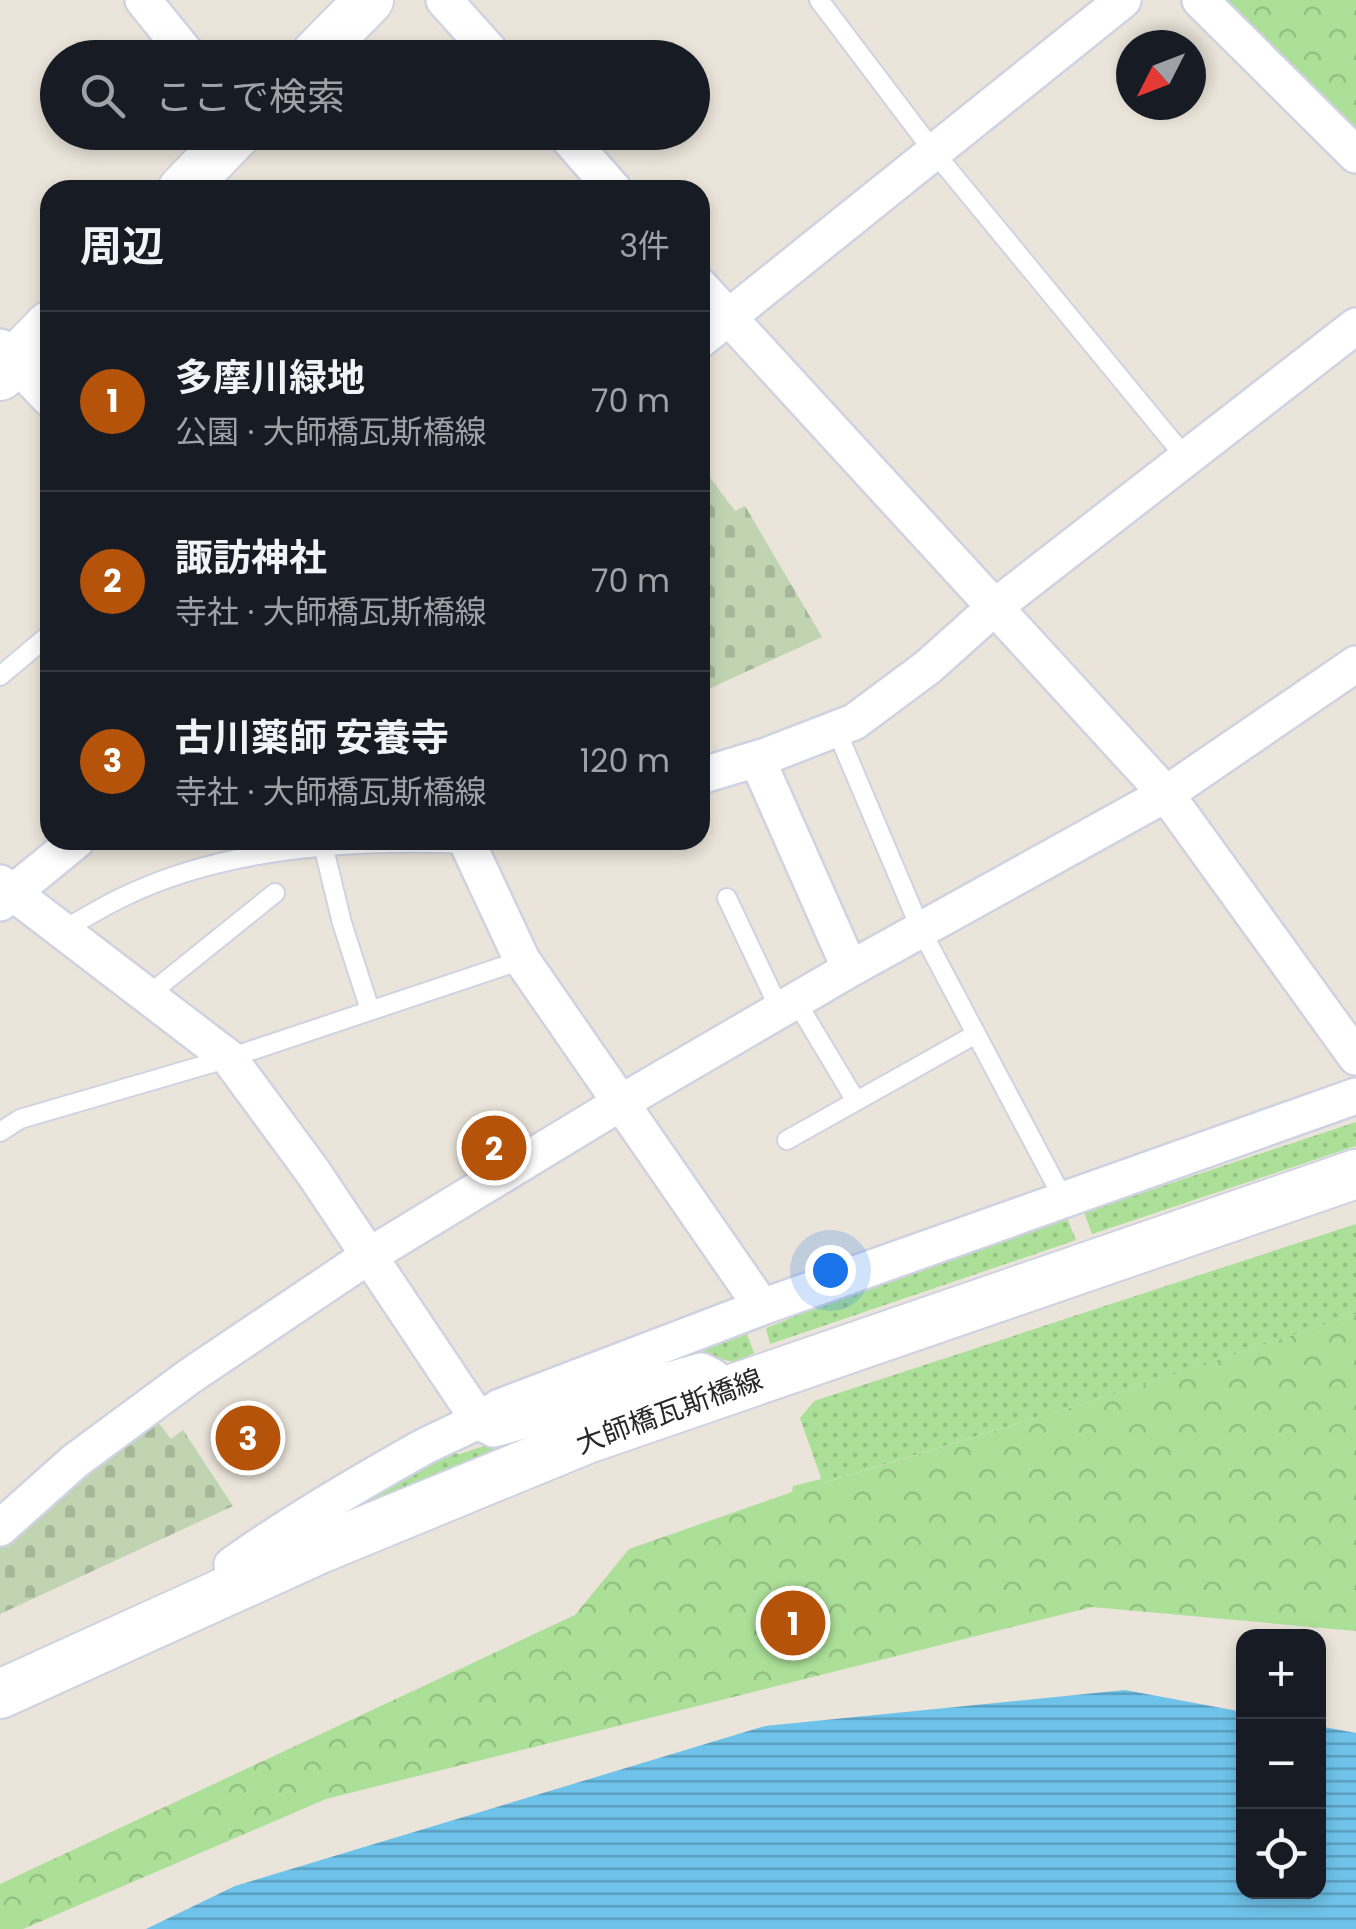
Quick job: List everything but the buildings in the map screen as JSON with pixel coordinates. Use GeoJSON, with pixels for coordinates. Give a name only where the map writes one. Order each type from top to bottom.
{"type":"FeatureCollection","features":[{"type":"Feature","properties":{"kind":"street"},"geometry":{"type":"LineString","coordinates":[[143,0],[175,40]]}},
{"type":"Feature","properties":{"kind":"street"},"geometry":{"type":"LineString","coordinates":[[330,40],[369,0]]}},
{"type":"Feature","properties":{"kind":"street"},"geometry":{"type":"LineString","coordinates":[[444,0],[480,40]]}},
{"type":"Feature","properties":{"kind":"street"},"geometry":{"type":"LineString","coordinates":[[710,332],[1123,0]]}},
{"type":"Feature","properties":{"kind":"street"},"geometry":{"type":"LineString","coordinates":[[1200,0],[1356,155]]}},
{"type":"Feature","properties":{"kind":"street"},"geometry":{"type":"LineString","coordinates":[[192,180],[221,150]]}},
{"type":"Feature","properties":{"kind":"street"},"geometry":{"type":"LineString","coordinates":[[579,150],[605,180]]}},
{"type":"Feature","properties":{"kind":"street"},"geometry":{"type":"LineString","coordinates":[[710,297],[1166,794],[1356,1056]]}},
{"type":"Feature","properties":{"kind":"street"},"geometry":{"type":"LineString","coordinates":[[710,773],[854,722],[928,668],[996,606],[1356,326]]}},
{"type":"Feature","properties":{"kind":"street"},"geometry":{"type":"LineString","coordinates":[[40,333],[5,362],[40,391]]}},
{"type":"Feature","properties":{"kind":"street"},"geometry":{"type":"LineString","coordinates":[[0,1528],[75,1462],[190,1376],[368,1257],[850,969],[1166,794],[1356,664]]}},
{"type":"Feature","properties":{"kind":"street"},"geometry":{"type":"LineString","coordinates":[[758,759],[850,969]]}},
{"type":"Feature","properties":{"kind":"street"},"geometry":{"type":"LineString","coordinates":[[63,850],[4,893],[62,930],[229,1058],[312,1172],[480,1422],[494,1429],[702,1372],[713,1377],[722,1392]]}},
{"type":"Feature","properties":{"kind":"street"},"geometry":{"type":"LineString","coordinates":[[477,850],[522,960],[762,1307]]}},
{"type":"Feature","properties":{"kind":"street"},"geometry":{"type":"LineString","coordinates":[[236,1588],[232,1565],[270,1538],[422,1448],[480,1422],[500,1407],[762,1307],[1356,1096]]}},
{"type":"Feature","properties":{"kind":"street","name":"大師橋瓦斯橋線"},"geometry":{"type":"LineString","coordinates":[[0,1694],[454,1492],[722,1392],[1356,1174]]}},
{"type":"Feature","properties":{"kind":"lane"},"geometry":{"type":"LineString","coordinates":[[819,0],[934,152],[1186,458]]}},
{"type":"Feature","properties":{"kind":"lane"},"geometry":{"type":"LineString","coordinates":[[4,666],[40,641]]}},
{"type":"Feature","properties":{"kind":"lane"},"geometry":{"type":"LineString","coordinates":[[836,728],[921,930],[1064,1200]]}},
{"type":"Feature","properties":{"kind":"lane"},"geometry":{"type":"LineString","coordinates":[[62,930],[125,896],[184,874],[300,850]]}},
{"type":"Feature","properties":{"kind":"lane"},"geometry":{"type":"LineString","coordinates":[[325,850],[342,923],[370,1010]]}},
{"type":"Feature","properties":{"kind":"lane"},"geometry":{"type":"LineString","coordinates":[[147,996],[275,893]]}},
{"type":"Feature","properties":{"kind":"lane"},"geometry":{"type":"LineString","coordinates":[[728,898],[788,1005],[856,1101]]}},
{"type":"Feature","properties":{"kind":"lane"},"geometry":{"type":"LineString","coordinates":[[0,1132],[20,1119],[229,1058],[522,960]]}},
{"type":"Feature","properties":{"kind":"lane"},"geometry":{"type":"LineString","coordinates":[[787,1140],[976,1034]]}},
{"type":"Feature","properties":{"kind":"green space"},"geometry":{"type":"Polygon","coordinates":[[[1223,0],[1356,0],[1356,134],[1223,0]]]}},
{"type":"Feature","properties":{"kind":"green space"},"geometry":{"type":"Polygon","coordinates":[[[710,477],[735,511],[745,506],[822,637],[710,688],[710,477]]]}},
{"type":"Feature","properties":{"kind":"green space"},"geometry":{"type":"Polygon","coordinates":[[[1356,1122],[1356,1146],[1092,1234],[1084,1212],[1356,1122]]]}},
{"type":"Feature","properties":{"kind":"green space"},"geometry":{"type":"Polygon","coordinates":[[[1067,1218],[1076,1240],[770,1344],[766,1328],[787,1320],[786,1316],[1067,1218]]]}},
{"type":"Feature","properties":{"kind":"green space"},"geometry":{"type":"Polygon","coordinates":[[[1356,1224],[1356,1314],[1128,1390],[823,1483],[800,1418],[814,1401],[1356,1224]]]}},
{"type":"Feature","properties":{"kind":"green space"},"geometry":{"type":"Polygon","coordinates":[[[1356,1314],[1356,1631],[1092,1607],[326,1799],[23,1929],[0,1929],[0,1884],[575,1615],[629,1549],[792,1492],[793,1486],[821,1479],[824,1483],[1128,1390],[1356,1314]]]}},
{"type":"Feature","properties":{"kind":"green space"},"geometry":{"type":"Polygon","coordinates":[[[724,1334],[728,1341],[747,1334],[754,1353],[735,1362],[715,1358],[646,1367],[724,1334]]]}},
{"type":"Feature","properties":{"kind":"green space"},"geometry":{"type":"Polygon","coordinates":[[[650,1390],[310,1532],[440,1452],[460,1454],[650,1390]]]}},
{"type":"Feature","properties":{"kind":"green space"},"geometry":{"type":"Polygon","coordinates":[[[155,1418],[171,1439],[183,1430],[233,1506],[0,1614],[0,1545],[67,1486],[155,1418]]]}},
{"type":"Feature","properties":{"kind":"water"},"geometry":{"type":"Polygon","coordinates":[[[1125,1690],[1236,1711],[1236,1899],[1326,1899],[1326,1727],[1356,1733],[1356,1929],[146,1929],[235,1886],[765,1726],[1125,1690]]]}},
{"type":"Feature","properties":{"kind":"place","name":"諏訪神社"},"geometry":{"type":"Point","coordinates":[494,1148]}},
{"type":"Feature","properties":{"kind":"place","name":"古川薬師 安養寺"},"geometry":{"type":"Point","coordinates":[248,1438]}},
{"type":"Feature","properties":{"kind":"place","name":"多摩川緑地"},"geometry":{"type":"Point","coordinates":[793,1623]}}]}
